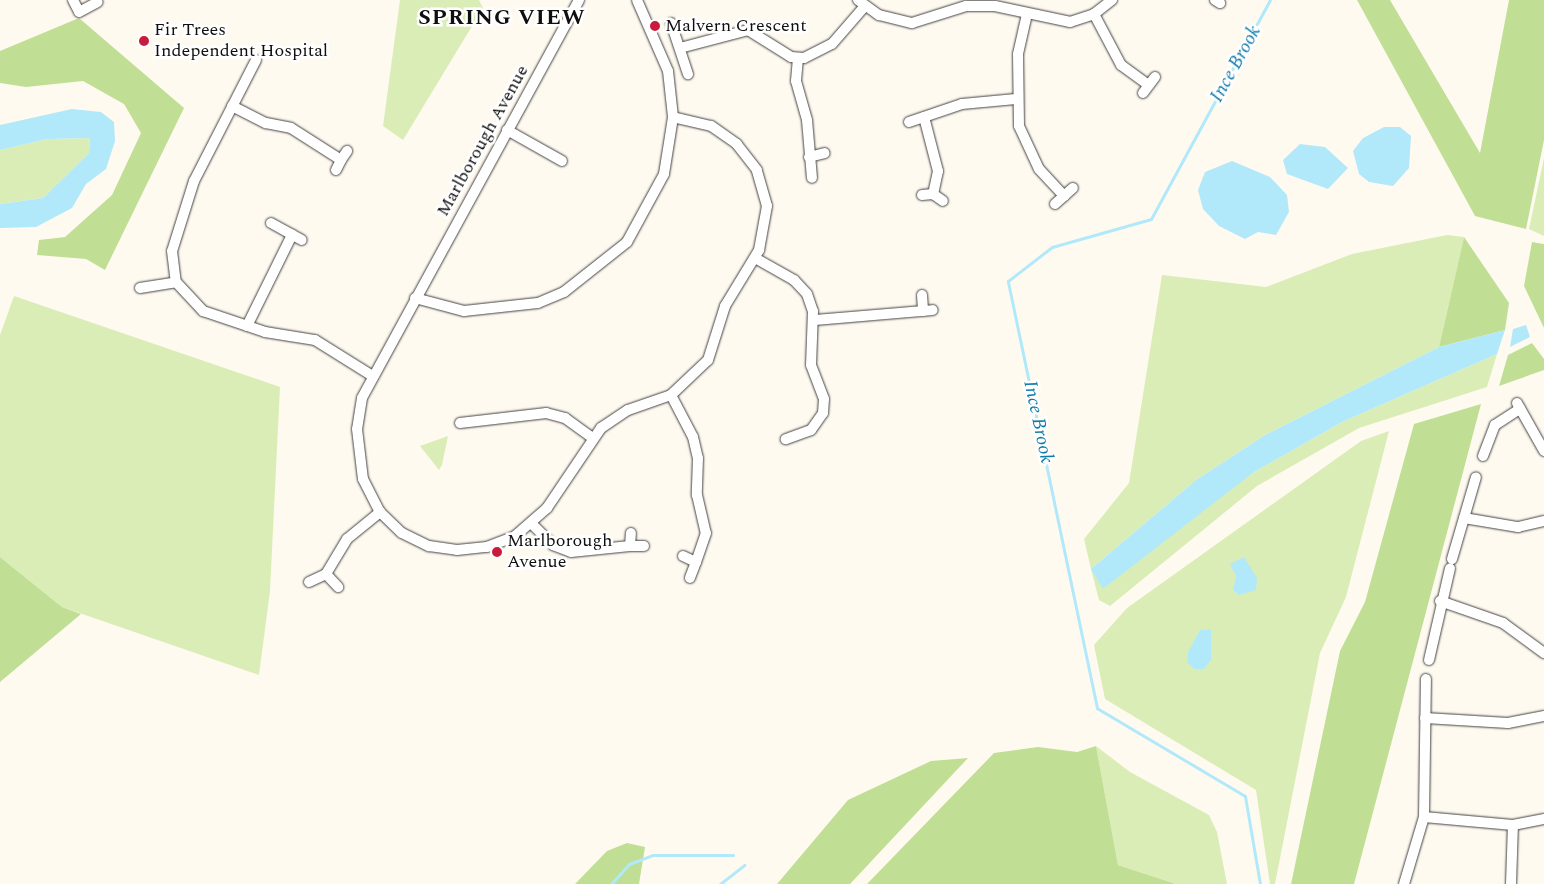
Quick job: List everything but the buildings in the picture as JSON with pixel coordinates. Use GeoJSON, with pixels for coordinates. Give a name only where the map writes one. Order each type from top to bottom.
{"type":"FeatureCollection","features":[{"type":"Feature","properties":{"kind":"street"},"geometry":{"type":"LineString","coordinates":[[72,0],[79,12],[98,2]]}},
{"type":"Feature","properties":{"kind":"street","name":"Marlborough Avenue"},"geometry":{"type":"LineString","coordinates":[[579,0],[371,375],[357,428],[363,479],[380,512],[410,538],[448,550],[498,544],[532,524],[547,508],[592,437],[618,415],[671,394],[693,378],[708,360],[725,306],[755,258],[767,220],[765,193],[757,170],[720,130],[673,117]]}},
{"type":"Feature","properties":{"kind":"street"},"geometry":{"type":"LineString","coordinates":[[415,298],[464,311],[521,307],[564,292],[604,265],[628,242],[656,192],[673,117],[668,71],[637,0]]}},
{"type":"Feature","properties":{"kind":"street"},"geometry":{"type":"LineString","coordinates":[[798,58],[832,44],[861,4],[896,22],[912,23],[965,3],[995,6],[1070,22],[1094,14],[1112,0]]}},
{"type":"Feature","properties":{"kind":"street"},"geometry":{"type":"LineString","coordinates":[[1027,14],[1018,54],[1016,99],[1024,141],[1039,169],[1064,196]]}},
{"type":"Feature","properties":{"kind":"street"},"geometry":{"type":"LineString","coordinates":[[1094,14],[1121,65],[1149,85]]}},
{"type":"Feature","properties":{"kind":"street"},"geometry":{"type":"LineString","coordinates":[[671,23],[688,74]]}},
{"type":"Feature","properties":{"kind":"street"},"geometry":{"type":"LineString","coordinates":[[680,48],[748,30],[798,58]]}},
{"type":"Feature","properties":{"kind":"street"},"geometry":{"type":"LineString","coordinates":[[798,58],[796,81],[806,120],[812,178]]}},
{"type":"Feature","properties":{"kind":"street"},"geometry":{"type":"LineString","coordinates":[[256,60],[194,181],[176,236],[171,259],[176,282],[203,311],[247,326],[315,340],[371,375]]}},
{"type":"Feature","properties":{"kind":"street"},"geometry":{"type":"LineString","coordinates":[[909,122],[962,104],[1016,99]]}},
{"type":"Feature","properties":{"kind":"street"},"geometry":{"type":"LineString","coordinates":[[232,106],[291,128],[339,165],[347,150]]}},
{"type":"Feature","properties":{"kind":"street"},"geometry":{"type":"LineString","coordinates":[[924,117],[938,171],[928,194],[944,201]]}},
{"type":"Feature","properties":{"kind":"street"},"geometry":{"type":"LineString","coordinates":[[507,130],[562,161]]}},
{"type":"Feature","properties":{"kind":"street"},"geometry":{"type":"LineString","coordinates":[[809,157],[825,153]]}},
{"type":"Feature","properties":{"kind":"street"},"geometry":{"type":"LineString","coordinates":[[1055,204],[1073,188]]}},
{"type":"Feature","properties":{"kind":"street"},"geometry":{"type":"LineString","coordinates":[[271,223],[302,240]]}},
{"type":"Feature","properties":{"kind":"street"},"geometry":{"type":"LineString","coordinates":[[247,326],[292,235]]}},
{"type":"Feature","properties":{"kind":"street"},"geometry":{"type":"LineString","coordinates":[[755,258],[801,286],[815,320],[811,365],[824,399],[824,413],[811,430],[784,439]]}},
{"type":"Feature","properties":{"kind":"street"},"geometry":{"type":"LineString","coordinates":[[140,288],[176,282]]}},
{"type":"Feature","properties":{"kind":"street"},"geometry":{"type":"LineString","coordinates":[[815,320],[928,310],[922,294]]}},
{"type":"Feature","properties":{"kind":"street"},"geometry":{"type":"LineString","coordinates":[[671,394],[693,437],[698,458],[698,495],[706,533],[690,578]]}},
{"type":"Feature","properties":{"kind":"street"},"geometry":{"type":"LineString","coordinates":[[1483,456],[1495,425],[1518,406],[1544,451]]}},
{"type":"Feature","properties":{"kind":"street"},"geometry":{"type":"LineString","coordinates":[[460,423],[546,413],[565,418],[592,437]]}},
{"type":"Feature","properties":{"kind":"street"},"geometry":{"type":"LineString","coordinates":[[473,421],[475,432]]}},
{"type":"Feature","properties":{"kind":"street"},"geometry":{"type":"LineString","coordinates":[[1429,660],[1440,601],[1476,477]]}},
{"type":"Feature","properties":{"kind":"street"},"geometry":{"type":"LineString","coordinates":[[308,582],[326,574],[348,539],[380,512]]}},
{"type":"Feature","properties":{"kind":"street"},"geometry":{"type":"LineString","coordinates":[[1464,518],[1518,527],[1544,521]]}},
{"type":"Feature","properties":{"kind":"street"},"geometry":{"type":"LineString","coordinates":[[532,524],[553,545],[571,552],[644,546]]}},
{"type":"Feature","properties":{"kind":"street"},"geometry":{"type":"LineString","coordinates":[[630,546],[631,533]]}},
{"type":"Feature","properties":{"kind":"street"},"geometry":{"type":"LineString","coordinates":[[683,556],[696,562]]}},
{"type":"Feature","properties":{"kind":"street"},"geometry":{"type":"LineString","coordinates":[[326,574],[338,587]]}},
{"type":"Feature","properties":{"kind":"street"},"geometry":{"type":"LineString","coordinates":[[1440,601],[1503,623],[1543,648]]}},
{"type":"Feature","properties":{"kind":"street"},"geometry":{"type":"LineString","coordinates":[[1404,884],[1424,817],[1426,679]]}},
{"type":"Feature","properties":{"kind":"street"},"geometry":{"type":"LineString","coordinates":[[1425,718],[1508,724],[1544,716]]}},
{"type":"Feature","properties":{"kind":"street"},"geometry":{"type":"LineString","coordinates":[[1424,817],[1512,825],[1544,819]]}},
{"type":"Feature","properties":{"kind":"street"},"geometry":{"type":"LineString","coordinates":[[1511,884],[1512,825]]}},
{"type":"Feature","properties":{"kind":"green space"},"geometry":{"type":"Polygon","coordinates":[[[400,0],[479,0],[483,8],[403,140],[383,126],[400,0]]]}},
{"type":"Feature","properties":{"kind":"green space"},"geometry":{"type":"Polygon","coordinates":[[[1357,0],[1390,0],[1480,153],[1509,0],[1544,0],[1544,140],[1526,229],[1475,216],[1357,0]]]}},
{"type":"Feature","properties":{"kind":"green space"},"geometry":{"type":"Polygon","coordinates":[[[79,18],[184,108],[105,270],[86,259],[37,255],[39,240],[65,237],[112,195],[141,133],[124,104],[83,81],[26,87],[0,83],[0,51],[79,18]]]}},
{"type":"Feature","properties":{"kind":"green space"},"geometry":{"type":"Polygon","coordinates":[[[90,138],[89,153],[43,198],[0,204],[0,150],[47,139],[90,138]]]}},
{"type":"Feature","properties":{"kind":"green space"},"geometry":{"type":"Polygon","coordinates":[[[1544,158],[1544,236],[1529,229],[1544,158]]]}},
{"type":"Feature","properties":{"kind":"green space"},"geometry":{"type":"Polygon","coordinates":[[[1447,235],[1464,237],[1439,347],[1265,435],[1196,480],[1091,569],[1084,539],[1129,483],[1162,275],[1266,287],[1352,254],[1447,235]]]}},
{"type":"Feature","properties":{"kind":"green space"},"geometry":{"type":"Polygon","coordinates":[[[1464,237],[1509,303],[1505,330],[1439,347],[1464,237]]]}},
{"type":"Feature","properties":{"kind":"green space"},"geometry":{"type":"Polygon","coordinates":[[[1532,242],[1544,244],[1544,328],[1524,286],[1532,242]]]}},
{"type":"Feature","properties":{"kind":"green space"},"geometry":{"type":"Polygon","coordinates":[[[14,296],[280,387],[270,591],[259,675],[62,607],[0,557],[0,335],[14,296]]]}},
{"type":"Feature","properties":{"kind":"green space"},"geometry":{"type":"Polygon","coordinates":[[[1532,343],[1544,359],[1544,370],[1499,386],[1508,355],[1532,343]]]}},
{"type":"Feature","properties":{"kind":"green space"},"geometry":{"type":"Polygon","coordinates":[[[1497,354],[1487,387],[1359,428],[1257,486],[1110,606],[1099,600],[1091,569],[1193,515],[1254,472],[1342,422],[1497,354]]]}},
{"type":"Feature","properties":{"kind":"green space"},"geometry":{"type":"Polygon","coordinates":[[[1481,404],[1354,884],[1291,884],[1340,651],[1365,602],[1414,424],[1481,404]]]}},
{"type":"Feature","properties":{"kind":"green space"},"geometry":{"type":"Polygon","coordinates":[[[1389,431],[1346,597],[1320,653],[1275,884],[1270,884],[1256,790],[1105,699],[1094,645],[1127,608],[1361,441],[1389,431]]]}},
{"type":"Feature","properties":{"kind":"green space"},"geometry":{"type":"Polygon","coordinates":[[[448,436],[442,465],[439,470],[420,446],[448,436]]]}},
{"type":"Feature","properties":{"kind":"green space"},"geometry":{"type":"Polygon","coordinates":[[[0,557],[62,607],[81,614],[0,682],[0,557]]]}},
{"type":"Feature","properties":{"kind":"green space"},"geometry":{"type":"Polygon","coordinates":[[[1096,746],[1130,772],[1209,815],[1217,832],[1227,884],[1176,884],[1118,865],[1096,746]]]}},
{"type":"Feature","properties":{"kind":"green space"},"geometry":{"type":"Polygon","coordinates":[[[1096,746],[1118,865],[1176,884],[867,884],[994,753],[1038,747],[1077,752],[1096,746]]]}},
{"type":"Feature","properties":{"kind":"green space"},"geometry":{"type":"Polygon","coordinates":[[[968,758],[850,884],[777,884],[848,800],[931,761],[968,758]]]}},
{"type":"Feature","properties":{"kind":"green space"},"geometry":{"type":"Polygon","coordinates":[[[627,843],[645,847],[639,884],[575,884],[607,851],[627,843]]]}},
{"type":"Feature","properties":{"kind":"water"},"geometry":{"type":"Polygon","coordinates":[[[72,109],[101,112],[114,122],[115,141],[106,169],[86,184],[72,208],[36,227],[0,228],[0,204],[43,198],[89,153],[90,138],[47,139],[0,150],[0,125],[72,109]]]}},
{"type":"Feature","properties":{"kind":"water"},"geometry":{"type":"Polygon","coordinates":[[[1384,127],[1400,127],[1411,136],[1409,168],[1393,186],[1369,182],[1359,174],[1353,151],[1363,138],[1384,127]]]}},
{"type":"Feature","properties":{"kind":"water"},"geometry":{"type":"Polygon","coordinates":[[[1300,144],[1325,147],[1348,168],[1328,189],[1287,174],[1283,160],[1300,144]]]}},
{"type":"Feature","properties":{"kind":"water"},"geometry":{"type":"Polygon","coordinates":[[[1232,161],[1270,177],[1287,195],[1289,212],[1276,235],[1258,232],[1245,239],[1219,226],[1203,209],[1198,190],[1205,172],[1232,161]]]}},
{"type":"Feature","properties":{"kind":"water"},"geometry":{"type":"Polygon","coordinates":[[[1526,325],[1530,337],[1510,347],[1513,329],[1526,325]]]}},
{"type":"Feature","properties":{"kind":"water"},"geometry":{"type":"Polygon","coordinates":[[[1505,330],[1497,354],[1342,422],[1254,472],[1103,589],[1091,569],[1196,480],[1265,435],[1439,347],[1505,330]]]}},
{"type":"Feature","properties":{"kind":"water"},"geometry":{"type":"Polygon","coordinates":[[[1244,557],[1257,578],[1256,590],[1239,595],[1233,590],[1236,576],[1230,564],[1244,557]]]}},
{"type":"Feature","properties":{"kind":"water"},"geometry":{"type":"Polygon","coordinates":[[[1211,629],[1211,660],[1204,669],[1194,669],[1187,662],[1188,652],[1200,630],[1211,629]]]}},
{"type":"Feature","properties":{"kind":"waterway","name":"Ince Brook"},"geometry":{"type":"LineString","coordinates":[[1260,884],[1245,796],[1097,708],[1008,281],[1052,247],[1151,219],[1270,0]]}},
{"type":"Feature","properties":{"kind":"waterway"},"geometry":{"type":"LineString","coordinates":[[611,884],[629,864],[652,855],[733,855]]}},
{"type":"Feature","properties":{"kind":"waterway"},"geometry":{"type":"LineString","coordinates":[[720,884],[744,865]]}},
{"type":"Feature","properties":{"kind":"place","name":"Malvern Crescent"},"geometry":{"type":"Point","coordinates":[655,26]}},
{"type":"Feature","properties":{"kind":"place","name":"Fir Trees Independent Hospital"},"geometry":{"type":"Point","coordinates":[144,41]}},
{"type":"Feature","properties":{"kind":"place","name":"Marlborough Avenue"},"geometry":{"type":"Point","coordinates":[497,552]}},
{"type":"Feature","properties":{"kind":"district","name":"SPRING VIEW"},"geometry":{"type":"Point","coordinates":[502,18]}}]}
